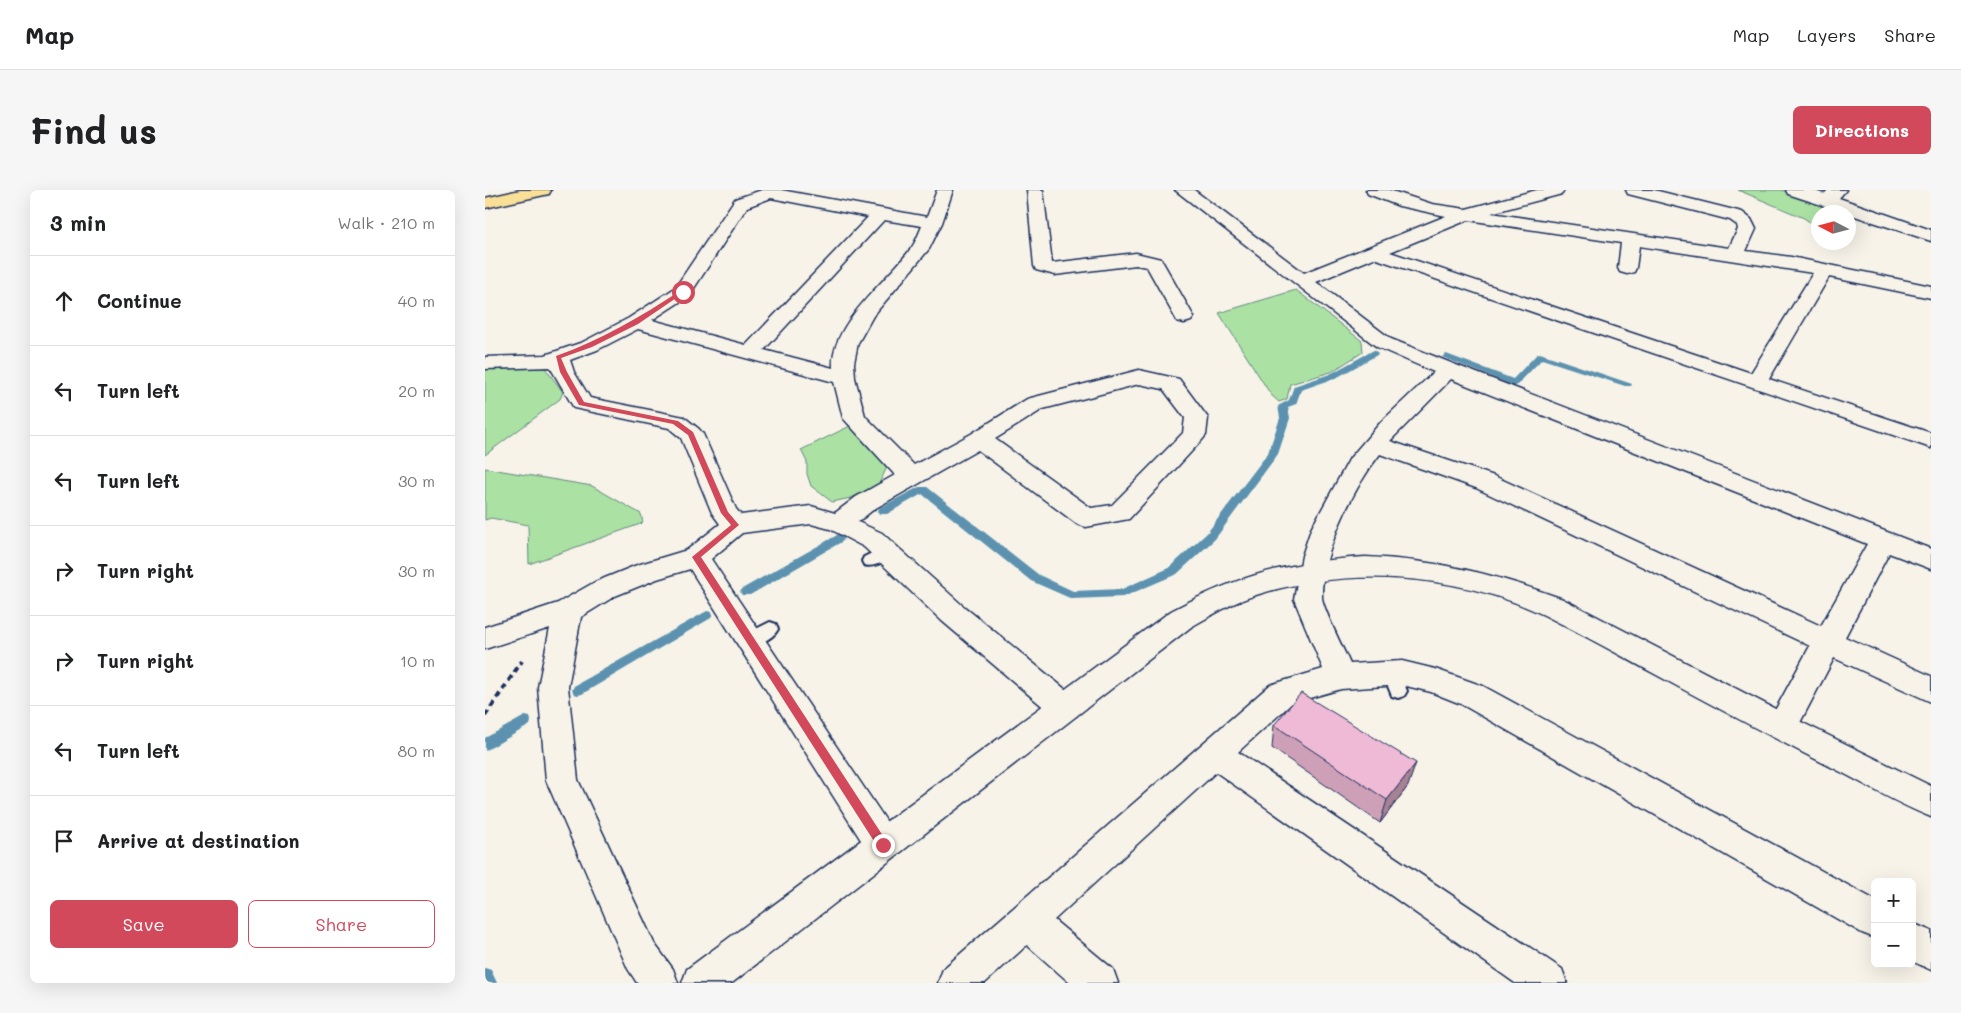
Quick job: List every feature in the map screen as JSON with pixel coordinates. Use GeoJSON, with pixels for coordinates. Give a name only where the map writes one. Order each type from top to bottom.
{"type":"FeatureCollection","features":[{"type":"Feature","properties":{"kind":"highway"},"geometry":{"type":"LineString","coordinates":[[485,203],[543,190]]}},
{"type":"Feature","properties":{"kind":"street"},"geometry":{"type":"LineString","coordinates":[[911,477],[854,418],[844,378],[843,363],[848,343],[864,314],[920,249],[933,223],[945,190]]}},
{"type":"Feature","properties":{"kind":"street"},"geometry":{"type":"LineString","coordinates":[[1035,190],[1043,266],[1055,269],[1137,259],[1154,263],[1184,317]]}},
{"type":"Feature","properties":{"kind":"street"},"geometry":{"type":"LineString","coordinates":[[1183,190],[1384,343],[1448,370],[1931,558]]}},
{"type":"Feature","properties":{"kind":"street"},"geometry":{"type":"LineString","coordinates":[[1374,190],[1406,205],[1735,255],[1824,270],[1931,292]]}},
{"type":"Feature","properties":{"kind":"street"},"geometry":{"type":"LineString","coordinates":[[1301,281],[1467,214],[1556,190]]}},
{"type":"Feature","properties":{"kind":"street"},"geometry":{"type":"LineString","coordinates":[[1634,190],[1736,216],[1745,223],[1747,229],[1735,255]]}},
{"type":"Feature","properties":{"kind":"street"},"geometry":{"type":"LineString","coordinates":[[1794,190],[1833,195],[1931,236]]}},
{"type":"Feature","properties":{"kind":"street"},"geometry":{"type":"LineString","coordinates":[[485,363],[547,361],[590,346],[636,322],[683,292],[741,203],[746,200],[770,193],[933,223]]}},
{"type":"Feature","properties":{"kind":"street"},"geometry":{"type":"LineString","coordinates":[[751,352],[880,214]]}},
{"type":"Feature","properties":{"kind":"street"},"geometry":{"type":"LineString","coordinates":[[1627,268],[1631,239]]}},
{"type":"Feature","properties":{"kind":"street"},"geometry":{"type":"LineString","coordinates":[[1373,252],[1931,441]]}},
{"type":"Feature","properties":{"kind":"street"},"geometry":{"type":"LineString","coordinates":[[1756,382],[1824,270]]}},
{"type":"Feature","properties":{"kind":"street"},"geometry":{"type":"LineString","coordinates":[[636,322],[844,378]]}},
{"type":"Feature","properties":{"kind":"street"},"geometry":{"type":"LineString","coordinates":[[558,358],[563,372],[582,403],[676,422],[691,434],[725,513],[735,525]]}},
{"type":"Feature","properties":{"kind":"street"},"geometry":{"type":"LineString","coordinates":[[1341,678],[1308,599],[1315,556],[1323,529],[1359,464],[1389,427],[1448,370]]}},
{"type":"Feature","properties":{"kind":"street"},"geometry":{"type":"LineString","coordinates":[[839,523],[865,503],[979,439],[1035,404],[1139,377],[1171,384],[1197,418],[1194,435],[1120,513],[1086,518],[979,439]]}},
{"type":"Feature","properties":{"kind":"street"},"geometry":{"type":"LineString","coordinates":[[1375,444],[1485,482],[1931,690]]}},
{"type":"Feature","properties":{"kind":"street"},"geometry":{"type":"LineString","coordinates":[[485,638],[568,611],[605,589],[647,572],[696,557],[735,525],[811,515],[839,523],[873,540],[878,557],[952,613],[1065,707]]}},
{"type":"Feature","properties":{"kind":"street"},"geometry":{"type":"LineString","coordinates":[[1782,727],[1882,540]]}},
{"type":"Feature","properties":{"kind":"street"},"geometry":{"type":"LineString","coordinates":[[696,557],[760,634],[883,845]]}},
{"type":"Feature","properties":{"kind":"street"},"geometry":{"type":"LineString","coordinates":[[701,983],[1190,614],[1215,600],[1248,586],[1313,570],[1375,566],[1412,569],[1483,581],[1517,592],[1553,607],[1782,727],[1931,802]]}},
{"type":"Feature","properties":{"kind":"street"},"geometry":{"type":"LineString","coordinates":[[568,611],[553,687],[562,780],[641,956],[659,983]]}},
{"type":"Feature","properties":{"kind":"street"},"geometry":{"type":"LineString","coordinates":[[957,983],[1281,694],[1301,687],[1341,678],[1395,683],[1402,673],[1435,681],[1472,695],[1871,918]]}},
{"type":"Feature","properties":{"kind":"street"},"geometry":{"type":"LineString","coordinates":[[1214,753],[1548,983]]}},
{"type":"Feature","properties":{"kind":"street"},"geometry":{"type":"LineString","coordinates":[[1027,921],[1099,983]]}},
{"type":"Feature","properties":{"kind":"street"},"geometry":{"type":"LineString","coordinates":[[1916,943],[1931,951]]}},
{"type":"Feature","properties":{"kind":"path"},"geometry":{"type":"LineString","coordinates":[[485,716],[526,656]]}},
{"type":"Feature","properties":{"kind":"green space"},"geometry":{"type":"Polygon","coordinates":[[[1738,190],[1781,190],[1830,205],[1811,205],[1811,223],[1804,218],[1738,190]]]}},
{"type":"Feature","properties":{"kind":"green space"},"geometry":{"type":"Polygon","coordinates":[[[1296,290],[1362,341],[1363,352],[1331,372],[1290,384],[1287,399],[1279,402],[1271,395],[1219,313],[1296,290]]]}},
{"type":"Feature","properties":{"kind":"green space"},"geometry":{"type":"Polygon","coordinates":[[[545,368],[563,392],[560,399],[485,455],[485,369],[545,368]]]}},
{"type":"Feature","properties":{"kind":"green space"},"geometry":{"type":"Polygon","coordinates":[[[850,426],[889,463],[879,484],[851,498],[832,502],[811,486],[807,474],[807,462],[801,450],[850,426]]]}},
{"type":"Feature","properties":{"kind":"green space"},"geometry":{"type":"Polygon","coordinates":[[[485,468],[592,486],[641,514],[643,523],[529,564],[528,525],[491,518],[485,520],[485,468]]]}},
{"type":"Feature","properties":{"kind":"building"},"geometry":{"type":"Polygon","coordinates":[[[1301,693],[1416,763],[1387,800],[1274,725],[1301,693]]]}},
{"type":"Feature","properties":{"kind":"waterway"},"geometry":{"type":"LineString","coordinates":[[883,511],[923,489],[1035,578],[1072,595],[1123,593],[1173,571],[1211,536],[1273,454],[1285,418],[1283,406],[1293,402],[1297,388],[1333,376],[1374,353]]}},
{"type":"Feature","properties":{"kind":"waterway"},"geometry":{"type":"LineString","coordinates":[[1446,357],[1514,383],[1540,356],[1628,384]]}},
{"type":"Feature","properties":{"kind":"waterway"},"geometry":{"type":"LineString","coordinates":[[746,592],[839,538]]}},
{"type":"Feature","properties":{"kind":"waterway"},"geometry":{"type":"LineString","coordinates":[[578,690],[707,615]]}},
{"type":"Feature","properties":{"kind":"waterway"},"geometry":{"type":"LineString","coordinates":[[485,745],[525,721]]}},
{"type":"Feature","properties":{"kind":"waterway"},"geometry":{"type":"LineString","coordinates":[[485,976],[489,983]]}},
{"type":"Feature","properties":{"kind":"route"},"geometry":{"type":"LineString","coordinates":[[683,292],[636,322],[590,346],[558,358],[563,372],[576,392],[577,399],[582,403],[676,422],[691,434],[725,513],[735,525],[696,557],[883,845]]}}]}
